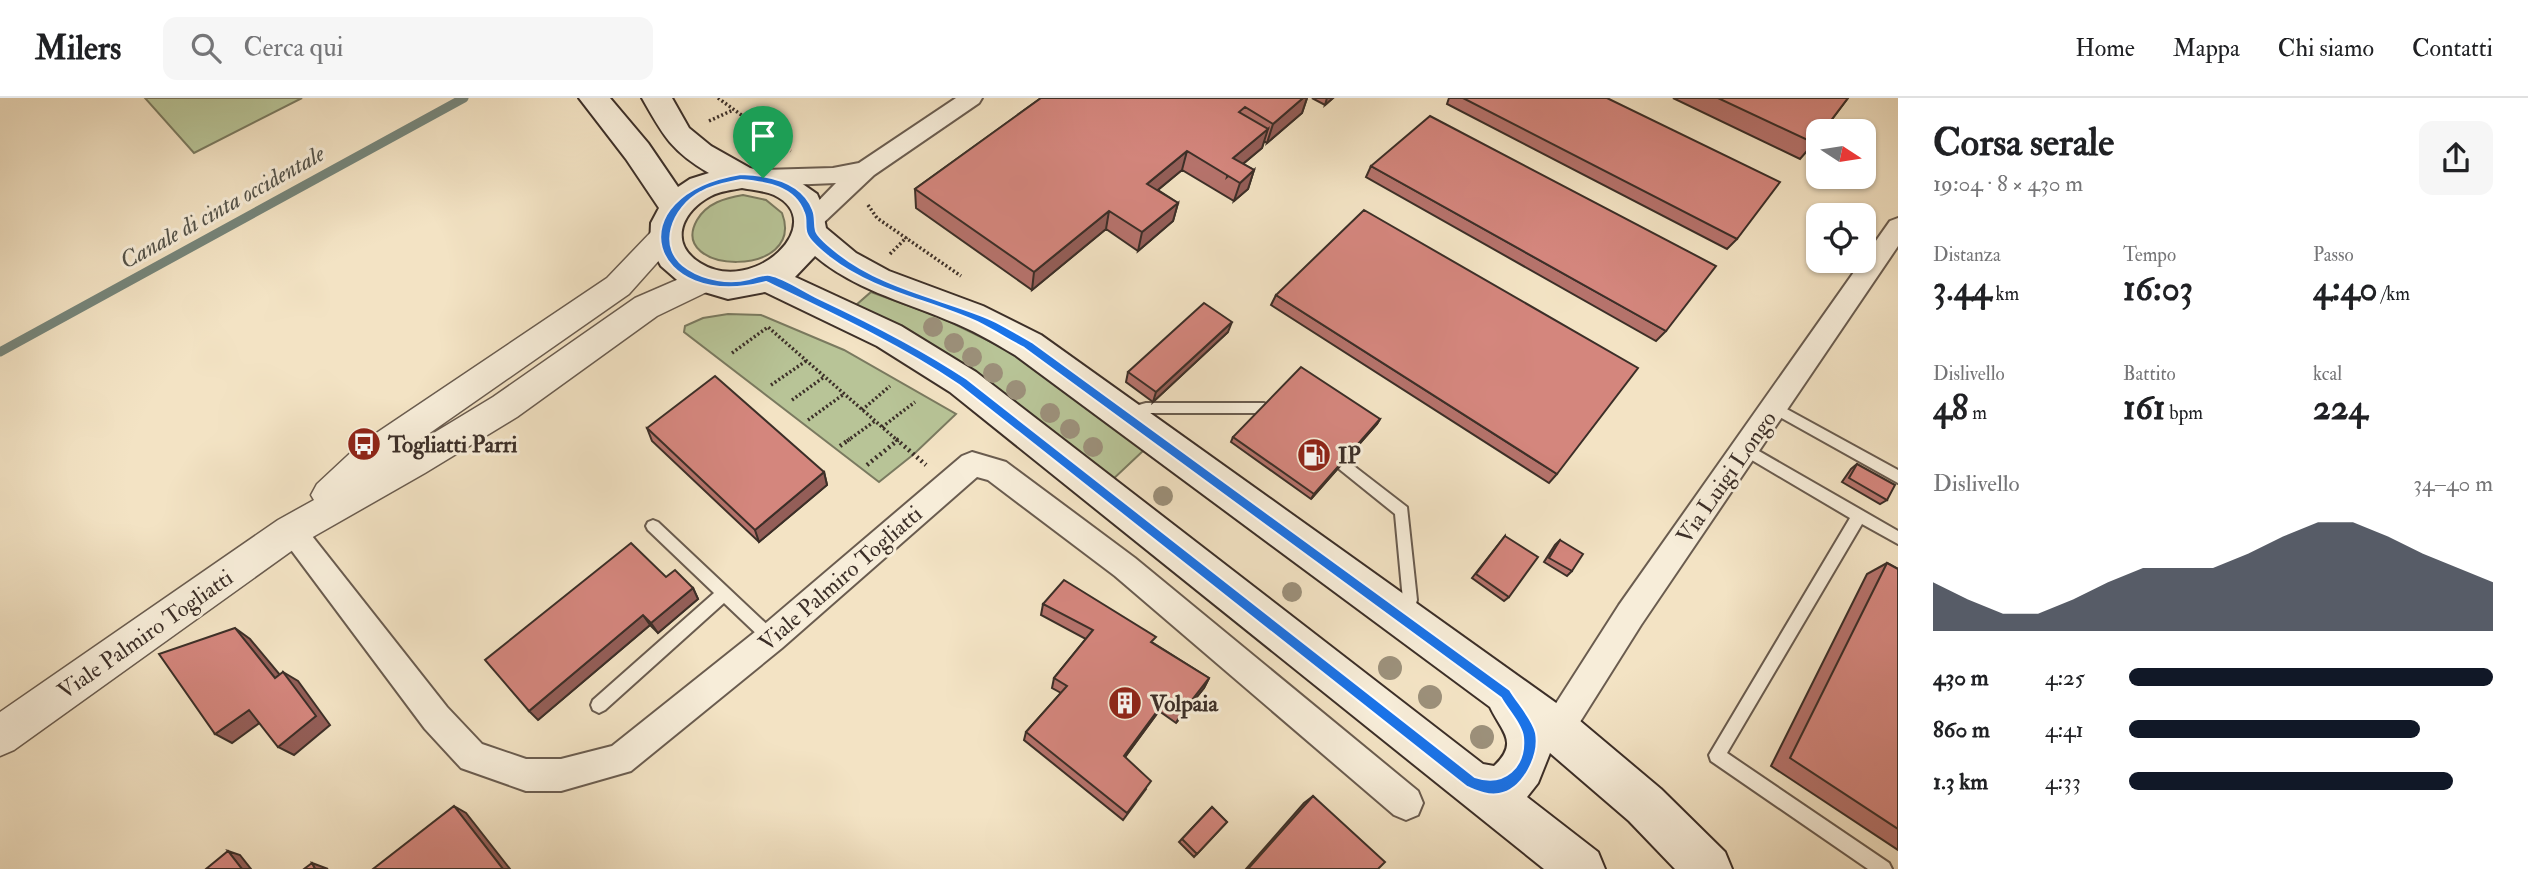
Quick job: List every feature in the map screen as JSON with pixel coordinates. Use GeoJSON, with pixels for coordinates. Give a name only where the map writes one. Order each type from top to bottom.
{"type":"FeatureCollection","features":[{"type":"Feature","properties":{"kind":"main road"},"geometry":{"type":"LineString","coordinates":[[594,98],[637,151],[670,223],[669,256],[682,270],[702,281],[734,284],[767,278],[788,266],[803,251],[811,226]]}},
{"type":"Feature","properties":{"kind":"main road"},"geometry":{"type":"LineString","coordinates":[[657,98],[678,135],[700,154],[752,178],[782,184],[798,194],[808,208],[811,226],[830,252],[867,277],[952,307],[1028,345],[1557,730],[1645,805],[1708,869]]}},
{"type":"Feature","properties":{"kind":"main road"},"geometry":{"type":"LineString","coordinates":[[670,223],[696,190],[718,181],[752,178]]}},
{"type":"Feature","properties":{"kind":"main road"},"geometry":{"type":"LineString","coordinates":[[767,278],[889,336],[963,382],[1581,869]]}},
{"type":"Feature","properties":{"kind":"main road"},"geometry":{"type":"LineString","coordinates":[[1471,782],[1488,788],[1500,788],[1518,774],[1528,755],[1530,733],[1505,694]]}},
{"type":"Feature","properties":{"kind":"street"},"geometry":{"type":"LineString","coordinates":[[811,226],[866,169],[971,98]]}},
{"type":"Feature","properties":{"kind":"street"},"geometry":{"type":"LineString","coordinates":[[752,178],[834,176],[866,169]]}},
{"type":"Feature","properties":{"kind":"street","name":"Viale Palmiro Togliatti"},"geometry":{"type":"LineString","coordinates":[[291,531],[372,454],[618,286],[670,223]]}},
{"type":"Feature","properties":{"kind":"street","name":"Via Luigi Longo"},"geometry":{"type":"LineString","coordinates":[[1557,730],[1630,615],[1898,227]]}},
{"type":"Feature","properties":{"kind":"street","name":"Viale Palmiro Togliatti"},"geometry":{"type":"LineString","coordinates":[[0,736],[291,531],[505,408],[646,307],[702,281]]}},
{"type":"Feature","properties":{"kind":"street","name":"Viale Palmiro Togliatti"},"geometry":{"type":"LineString","coordinates":[[291,531],[436,718],[472,757],[526,775],[561,775],[620,760],[771,638],[972,464],[996,470],[1125,567],[1406,803]]}},
{"type":"Feature","properties":{"kind":"lane"},"geometry":{"type":"LineString","coordinates":[[1774,407],[1898,477]]}},
{"type":"Feature","properties":{"kind":"lane"},"geometry":{"type":"LineString","coordinates":[[1122,415],[1146,408],[1264,408],[1286,423]]}},
{"type":"Feature","properties":{"kind":"lane"},"geometry":{"type":"LineString","coordinates":[[1319,446],[1402,511],[1410,600],[1405,620]]}},
{"type":"Feature","properties":{"kind":"lane"},"geometry":{"type":"LineString","coordinates":[[1745,449],[1898,538]]}},
{"type":"Feature","properties":{"kind":"lane"},"geometry":{"type":"LineString","coordinates":[[1859,516],[1717,755],[1883,869]]}},
{"type":"Feature","properties":{"kind":"lane"},"geometry":{"type":"LineString","coordinates":[[653,526],[771,638]]}},
{"type":"Feature","properties":{"kind":"lane"},"geometry":{"type":"LineString","coordinates":[[600,705],[725,593]]}},
{"type":"Feature","properties":{"kind":"path"},"geometry":{"type":"LineString","coordinates":[[732,353],[768,327],[949,484]]}},
{"type":"Feature","properties":{"kind":"path"},"geometry":{"type":"LineString","coordinates":[[771,385],[806,361]]}},
{"type":"Feature","properties":{"kind":"path"},"geometry":{"type":"LineString","coordinates":[[792,400],[824,377]]}},
{"type":"Feature","properties":{"kind":"path"},"geometry":{"type":"LineString","coordinates":[[862,410],[890,386]]}},
{"type":"Feature","properties":{"kind":"path"},"geometry":{"type":"LineString","coordinates":[[808,420],[844,394]]}},
{"type":"Feature","properties":{"kind":"path"},"geometry":{"type":"LineString","coordinates":[[882,427],[915,402]]}},
{"type":"Feature","properties":{"kind":"path"},"geometry":{"type":"LineString","coordinates":[[841,446],[875,421]]}},
{"type":"Feature","properties":{"kind":"path"},"geometry":{"type":"LineString","coordinates":[[867,465],[898,440]]}},
{"type":"Feature","properties":{"kind":"green space"},"geometry":{"type":"Polygon","coordinates":[[[145,98],[302,98],[194,153],[145,98]]]}},
{"type":"Feature","properties":{"kind":"green space"},"geometry":{"type":"Polygon","coordinates":[[[743,195],[766,200],[782,213],[784,235],[775,250],[758,259],[737,262],[717,259],[701,251],[693,238],[701,214],[717,202],[743,195]]]}},
{"type":"Feature","properties":{"kind":"green space"},"geometry":{"type":"Polygon","coordinates":[[[871,292],[942,318],[1020,356],[1145,449],[1109,483],[855,306],[871,292]]]}},
{"type":"Feature","properties":{"kind":"green space"},"geometry":{"type":"Polygon","coordinates":[[[728,314],[761,315],[844,350],[956,414],[914,454],[879,482],[684,332],[685,326],[703,318],[728,314]]]}},
{"type":"Feature","properties":{"kind":"building"},"geometry":{"type":"Polygon","coordinates":[[[1041,98],[1303,98],[1273,124],[1245,107],[1239,112],[1268,129],[1233,158],[1254,170],[1240,183],[1187,151],[1147,184],[1178,203],[1142,232],[1109,211],[1034,272],[915,189],[1041,98]]]}},
{"type":"Feature","properties":{"kind":"building"},"geometry":{"type":"Polygon","coordinates":[[[1463,98],[1607,98],[1780,182],[1737,239],[1463,98]]]}},
{"type":"Feature","properties":{"kind":"building"},"geometry":{"type":"Polygon","coordinates":[[[1718,98],[1848,98],[1832,119],[1806,119],[1806,139],[1718,98]]]}},
{"type":"Feature","properties":{"kind":"building"},"geometry":{"type":"Polygon","coordinates":[[[1430,116],[1716,266],[1666,331],[1371,166],[1430,116]]]}},
{"type":"Feature","properties":{"kind":"building"},"geometry":{"type":"Polygon","coordinates":[[[1364,210],[1638,368],[1557,474],[1276,295],[1364,210]]]}},
{"type":"Feature","properties":{"kind":"building"},"geometry":{"type":"Polygon","coordinates":[[[1204,303],[1232,322],[1156,392],[1128,372],[1204,303]]]}},
{"type":"Feature","properties":{"kind":"building"},"geometry":{"type":"Polygon","coordinates":[[[1301,367],[1380,419],[1314,494],[1233,437],[1301,367]]]}},
{"type":"Feature","properties":{"kind":"building"},"geometry":{"type":"Polygon","coordinates":[[[715,376],[824,472],[755,530],[647,428],[715,376]]]}},
{"type":"Feature","properties":{"kind":"building"},"geometry":{"type":"Polygon","coordinates":[[[1857,464],[1895,485],[1887,500],[1849,478],[1857,464]]]}},
{"type":"Feature","properties":{"kind":"building"},"geometry":{"type":"Polygon","coordinates":[[[1505,536],[1538,557],[1509,597],[1476,574],[1505,536]]]}},
{"type":"Feature","properties":{"kind":"building"},"geometry":{"type":"Polygon","coordinates":[[[1560,540],[1583,554],[1572,571],[1549,558],[1560,540]]]}},
{"type":"Feature","properties":{"kind":"building"},"geometry":{"type":"Polygon","coordinates":[[[631,543],[666,577],[675,570],[693,588],[651,623],[643,615],[529,711],[485,660],[631,543]]]}},
{"type":"Feature","properties":{"kind":"building"},"geometry":{"type":"Polygon","coordinates":[[[1887,563],[1898,569],[1898,829],[1790,758],[1887,563]]]}},
{"type":"Feature","properties":{"kind":"building","name":"Volpaia"},"geometry":{"type":"Polygon","coordinates":[[[1064,580],[1156,637],[1151,642],[1209,678],[1181,714],[1164,702],[1124,756],[1151,781],[1127,813],[1026,732],[1067,686],[1054,678],[1093,630],[1043,604],[1064,580]]]}},
{"type":"Feature","properties":{"kind":"building"},"geometry":{"type":"Polygon","coordinates":[[[235,628],[275,678],[283,672],[316,716],[278,747],[249,710],[215,734],[159,654],[235,628]]]}},
{"type":"Feature","properties":{"kind":"building"},"geometry":{"type":"Polygon","coordinates":[[[1313,796],[1385,862],[1378,869],[1248,869],[1313,796]]]}},
{"type":"Feature","properties":{"kind":"building"},"geometry":{"type":"Polygon","coordinates":[[[454,806],[503,869],[373,869],[454,806]]]}},
{"type":"Feature","properties":{"kind":"building"},"geometry":{"type":"Polygon","coordinates":[[[1212,807],[1227,822],[1197,854],[1182,839],[1212,807]]]}},
{"type":"Feature","properties":{"kind":"building"},"geometry":{"type":"Polygon","coordinates":[[[228,851],[242,869],[206,869],[228,851]]]}},
{"type":"Feature","properties":{"kind":"building"},"geometry":{"type":"Polygon","coordinates":[[[312,863],[315,869],[304,869],[312,863]]]}},
{"type":"Feature","properties":{"kind":"waterway","name":"Canale di cinta occidentale"},"geometry":{"type":"LineString","coordinates":[[0,352],[464,98]]}},
{"type":"Feature","properties":{"kind":"place","name":"Togliatti Parri"},"geometry":{"type":"Point","coordinates":[364,444]}},
{"type":"Feature","properties":{"kind":"place","name":"IP"},"geometry":{"type":"Point","coordinates":[1314,455]}},
{"type":"Feature","properties":{"kind":"place","name":"Volpaia"},"geometry":{"type":"Point","coordinates":[1125,703]}},
{"type":"Feature","properties":{"kind":"route"},"geometry":{"type":"LineString","coordinates":[[741,177],[763,178],[782,184],[798,194],[808,208],[811,233],[830,252],[856,271],[905,293],[952,307],[980,319],[1028,345],[1505,694],[1530,733],[1528,755],[1518,774],[1500,788],[1488,788],[1471,782],[963,382],[936,364],[889,336],[767,278],[746,284],[723,285],[702,281],[682,270],[669,256],[664,238],[670,214],[696,190],[718,181],[741,177]]}}]}
